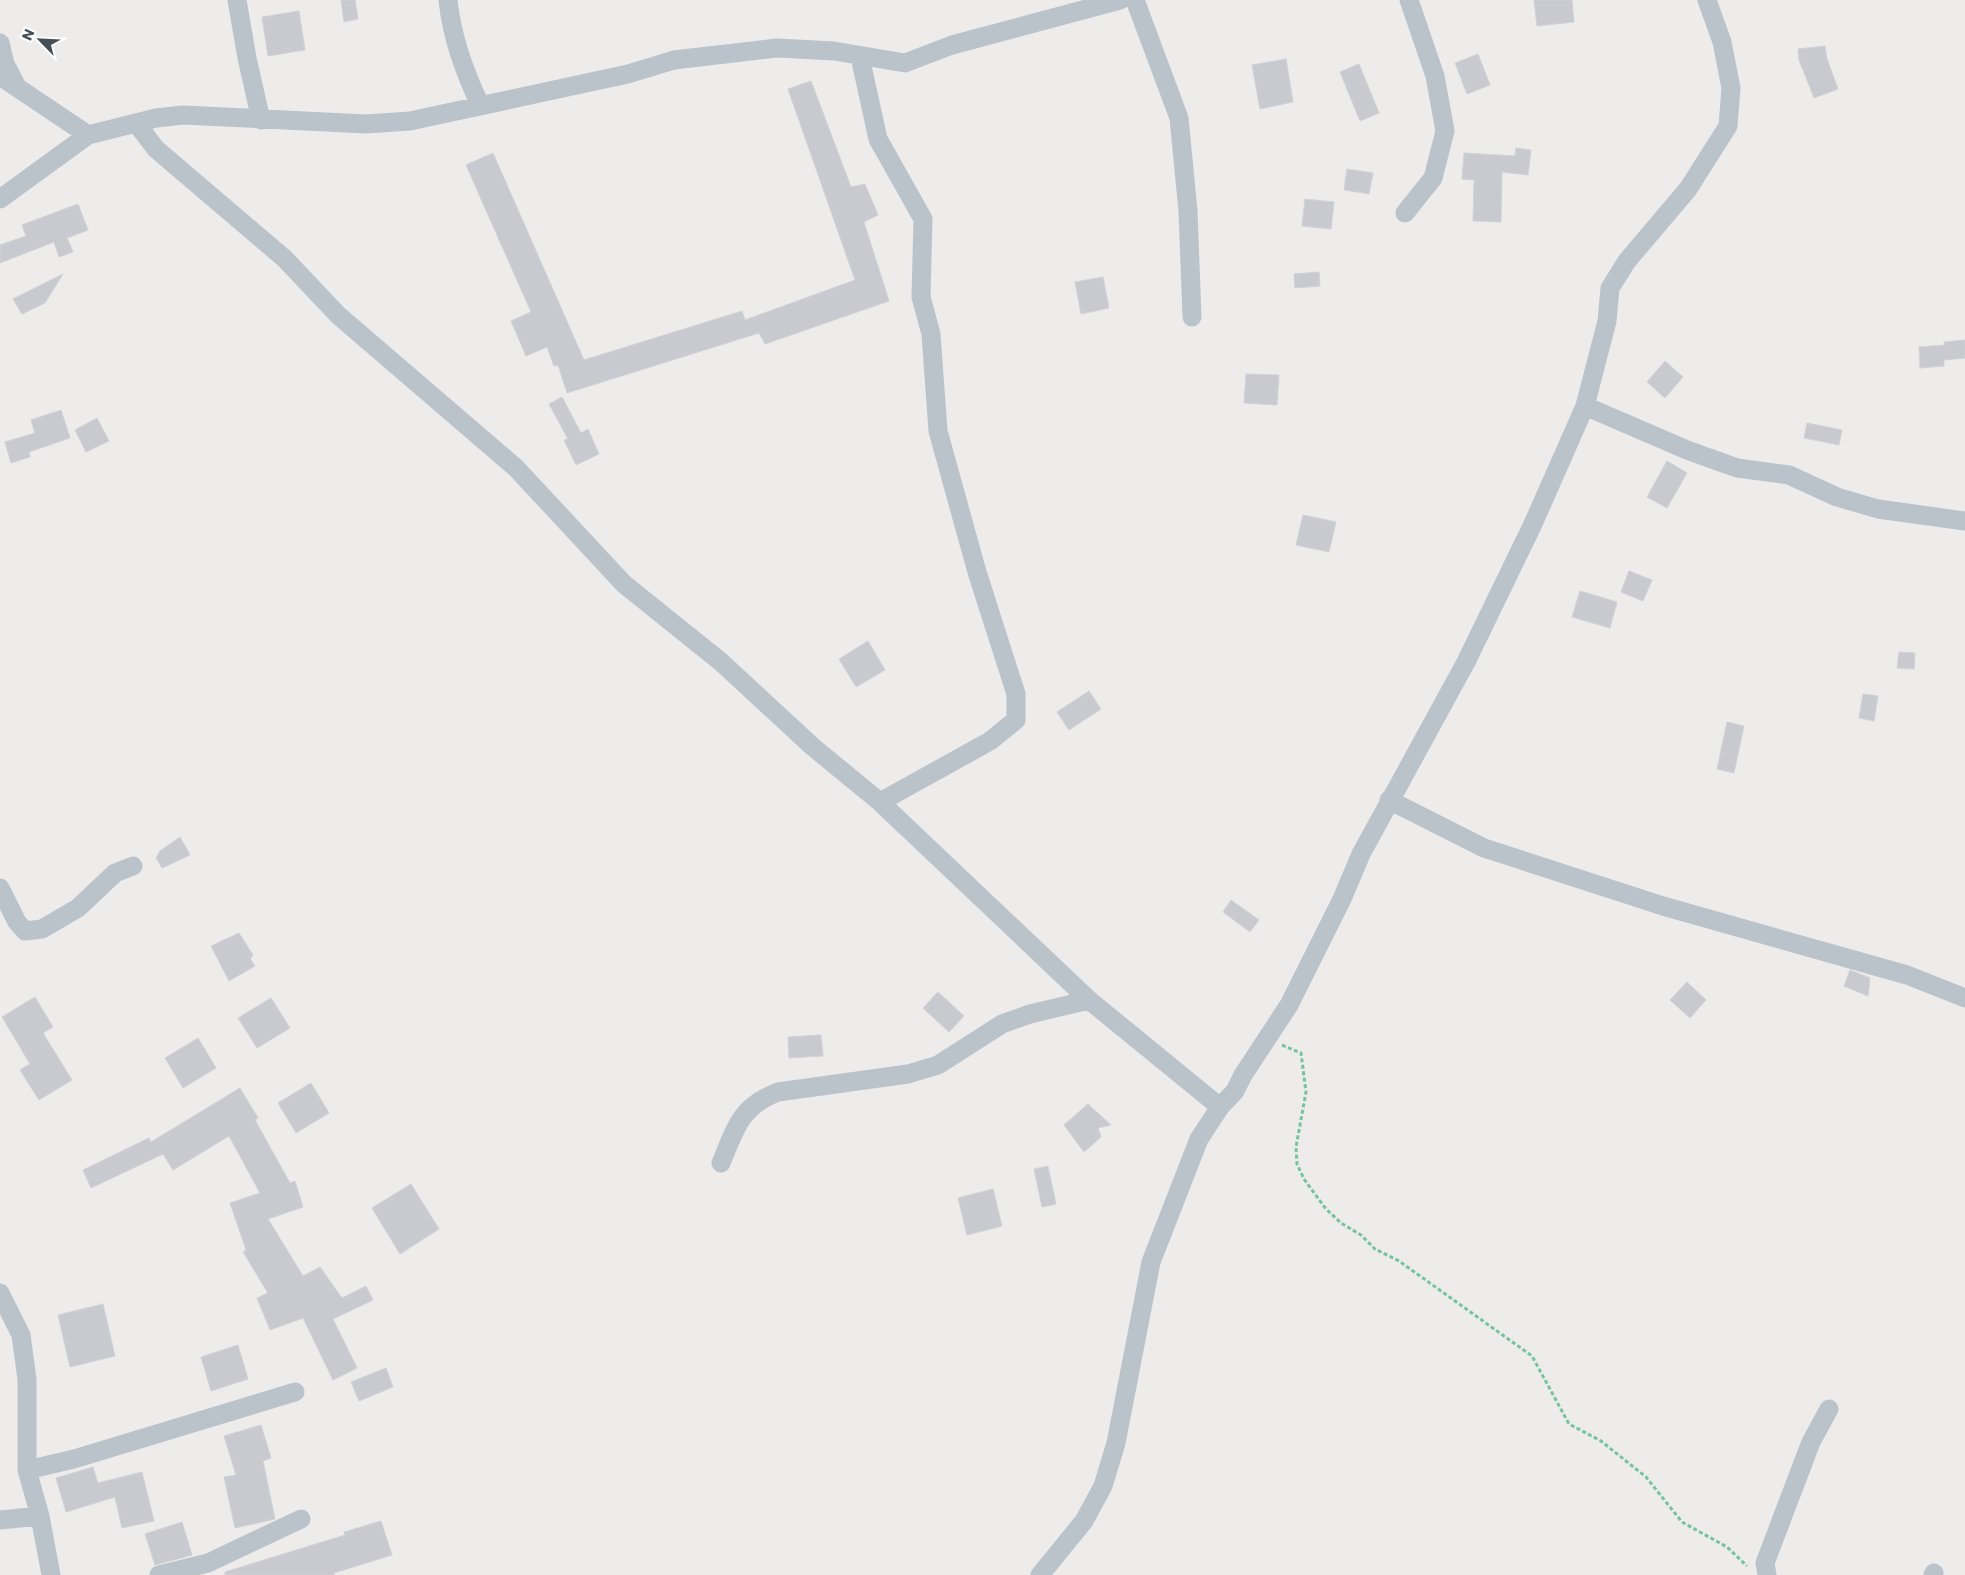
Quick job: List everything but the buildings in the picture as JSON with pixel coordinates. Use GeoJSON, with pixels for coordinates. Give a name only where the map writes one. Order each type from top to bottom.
{"type":"FeatureCollection","features":[{"type":"Feature","properties":{"kind":"street"},"geometry":{"type":"LineString","coordinates":[[237,0],[246,58],[261,120]]}},
{"type":"Feature","properties":{"kind":"street"},"geometry":{"type":"LineString","coordinates":[[448,0],[451,28],[465,72],[480,105]]}},
{"type":"Feature","properties":{"kind":"street"},"geometry":{"type":"LineString","coordinates":[[0,199],[88,135],[156,118],[183,115],[366,124],[410,121],[459,112],[480,105],[628,74],[674,60],[750,50],[803,48],[905,63],[1067,7],[1120,0]]}},
{"type":"Feature","properties":{"kind":"street"},"geometry":{"type":"LineString","coordinates":[[1135,0],[1179,118],[1188,211],[1192,317]]}},
{"type":"Feature","properties":{"kind":"street"},"geometry":{"type":"LineString","coordinates":[[1405,213],[1433,178],[1445,130],[1435,76],[1409,0]]}},
{"type":"Feature","properties":{"kind":"street"},"geometry":{"type":"LineString","coordinates":[[1040,1575],[1084,1521],[1103,1486],[1116,1443],[1151,1262],[1199,1139],[1220,1107],[1235,1091],[1243,1075],[1289,1004],[1321,944],[1360,854],[1502,591],[1585,406],[1607,321],[1610,288],[1627,261],[1688,189],[1728,126],[1731,88],[1722,42],[1707,0]]}},
{"type":"Feature","properties":{"kind":"street"},"geometry":{"type":"LineString","coordinates":[[0,44],[5,64],[16,86]]}},
{"type":"Feature","properties":{"kind":"street"},"geometry":{"type":"LineString","coordinates":[[860,57],[878,139],[923,219],[921,297],[931,334],[938,431],[976,572],[1016,694],[1016,720],[990,741],[880,802]]}},
{"type":"Feature","properties":{"kind":"street"},"geometry":{"type":"LineString","coordinates":[[0,76],[88,135]]}},
{"type":"Feature","properties":{"kind":"street"},"geometry":{"type":"LineString","coordinates":[[136,123],[156,149],[285,259],[338,315],[516,468],[624,584],[721,662],[813,747],[880,802],[1088,1000],[1220,1107]]}},
{"type":"Feature","properties":{"kind":"street"},"geometry":{"type":"LineString","coordinates":[[1585,406],[1687,450],[1737,468],[1789,475],[1837,497],[1878,509],[1965,522]]}},
{"type":"Feature","properties":{"kind":"street"},"geometry":{"type":"LineString","coordinates":[[1389,800],[1484,848],[1663,906],[1907,975],[1965,998]]}},
{"type":"Feature","properties":{"kind":"street"},"geometry":{"type":"LineString","coordinates":[[0,888],[17,922],[25,931],[42,929],[78,908],[115,873],[133,866]]}},
{"type":"Feature","properties":{"kind":"street"},"geometry":{"type":"LineString","coordinates":[[721,1163],[733,1134],[746,1111],[760,1100],[778,1092],[908,1074],[938,1065],[1002,1024],[1030,1014],[1088,1000]]}},
{"type":"Feature","properties":{"kind":"street"},"geometry":{"type":"LineString","coordinates":[[0,1293],[21,1335],[27,1379],[27,1470],[40,1516],[51,1575]]}},
{"type":"Feature","properties":{"kind":"street"},"geometry":{"type":"LineString","coordinates":[[27,1470],[74,1459],[296,1392]]}},
{"type":"Feature","properties":{"kind":"street"},"geometry":{"type":"LineString","coordinates":[[1759,1572],[1765,1563],[1811,1442],[1829,1409]]}},
{"type":"Feature","properties":{"kind":"street"},"geometry":{"type":"LineString","coordinates":[[0,1520],[40,1516]]}},
{"type":"Feature","properties":{"kind":"street"},"geometry":{"type":"LineString","coordinates":[[159,1575],[208,1562],[301,1519]]}},
{"type":"Feature","properties":{"kind":"path"},"geometry":{"type":"LineString","coordinates":[[1268,1039],[1301,1053],[1306,1092],[1296,1147],[1297,1164],[1304,1179],[1326,1209],[1341,1223],[1361,1235],[1375,1249],[1399,1261],[1532,1356],[1560,1403],[1569,1424],[1601,1441],[1646,1477],[1682,1522],[1727,1547],[1759,1572]]}}]}
